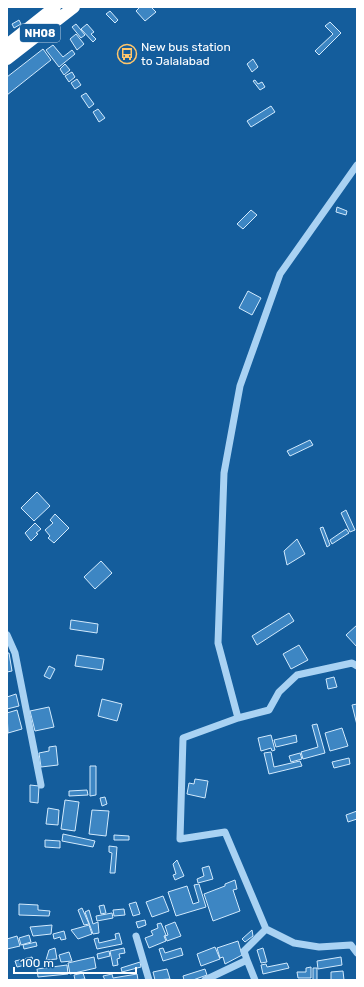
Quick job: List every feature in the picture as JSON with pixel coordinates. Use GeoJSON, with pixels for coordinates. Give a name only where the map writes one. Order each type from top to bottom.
{"type":"FeatureCollection","features":[{"type":"Feature","properties":{"kind":"highway","name":"NH08"},"geometry":{"type":"LineString","coordinates":[[7,44],[55,7]]}},
{"type":"Feature","properties":{"kind":"highway","name":"NH08"},"geometry":{"type":"LineString","coordinates":[[7,59],[74,7]]}},
{"type":"Feature","properties":{"kind":"street"},"geometry":{"type":"LineString","coordinates":[[238,718],[218,643],[224,473],[240,386],[280,274],[357,165]]}},
{"type":"Feature","properties":{"kind":"street"},"geometry":{"type":"LineString","coordinates":[[7,635],[15,653],[41,786]]}},
{"type":"Feature","properties":{"kind":"street"},"geometry":{"type":"LineString","coordinates":[[357,666],[352,663],[297,675],[279,692],[269,710],[238,718],[183,738],[180,839],[225,832],[266,929],[294,943],[319,947],[351,945],[357,953]]}},
{"type":"Feature","properties":{"kind":"street"},"geometry":{"type":"LineString","coordinates":[[255,980],[244,951],[266,929]]}},
{"type":"Feature","properties":{"kind":"street"},"geometry":{"type":"LineString","coordinates":[[136,936],[149,980]]}},
{"type":"Feature","properties":{"kind":"street"},"geometry":{"type":"LineString","coordinates":[[205,980],[247,960]]}},
{"type":"Feature","properties":{"kind":"building"},"geometry":{"type":"Polygon","coordinates":[[[140,7],[151,7],[156,12],[145,21],[136,11],[140,7]]]}},
{"type":"Feature","properties":{"kind":"building"},"geometry":{"type":"Polygon","coordinates":[[[110,11],[118,20],[115,23],[106,14],[110,11]]]}},
{"type":"Feature","properties":{"kind":"building"},"geometry":{"type":"Polygon","coordinates":[[[19,20],[21,24],[14,28],[12,24],[19,20]]]}},
{"type":"Feature","properties":{"kind":"building"},"geometry":{"type":"Polygon","coordinates":[[[330,22],[341,33],[319,55],[315,51],[333,34],[325,26],[330,22]]]}},
{"type":"Feature","properties":{"kind":"building"},"geometry":{"type":"Polygon","coordinates":[[[76,24],[85,35],[81,38],[72,27],[76,24]]]}},
{"type":"Feature","properties":{"kind":"building"},"geometry":{"type":"Polygon","coordinates":[[[87,24],[94,32],[91,34],[96,39],[93,42],[81,29],[87,24]]]}},
{"type":"Feature","properties":{"kind":"building"},"geometry":{"type":"Polygon","coordinates":[[[76,34],[84,44],[77,50],[70,39],[76,34]]]}},
{"type":"Feature","properties":{"kind":"building"},"geometry":{"type":"Polygon","coordinates":[[[53,45],[63,57],[72,50],[75,54],[59,67],[46,50],[53,45]]]}},
{"type":"Feature","properties":{"kind":"building"},"geometry":{"type":"Polygon","coordinates":[[[43,49],[51,60],[7,95],[7,77],[43,49]]]}},
{"type":"Feature","properties":{"kind":"building"},"geometry":{"type":"Polygon","coordinates":[[[253,59],[258,67],[252,72],[247,64],[253,59]]]}},
{"type":"Feature","properties":{"kind":"building"},"geometry":{"type":"Polygon","coordinates":[[[65,64],[70,70],[64,75],[60,69],[65,64]]]}},
{"type":"Feature","properties":{"kind":"building"},"geometry":{"type":"Polygon","coordinates":[[[72,72],[75,77],[69,82],[65,76],[72,72]]]}},
{"type":"Feature","properties":{"kind":"building"},"geometry":{"type":"Polygon","coordinates":[[[77,79],[81,85],[75,89],[71,83],[77,79]]]}},
{"type":"Feature","properties":{"kind":"building"},"geometry":{"type":"Polygon","coordinates":[[[255,80],[258,84],[262,82],[265,87],[260,90],[253,81],[255,80]]]}},
{"type":"Feature","properties":{"kind":"building"},"geometry":{"type":"Polygon","coordinates":[[[86,93],[94,104],[89,108],[81,96],[86,93]]]}},
{"type":"Feature","properties":{"kind":"building"},"geometry":{"type":"Polygon","coordinates":[[[271,106],[275,112],[251,127],[247,121],[271,106]]]}},
{"type":"Feature","properties":{"kind":"building"},"geometry":{"type":"Polygon","coordinates":[[[98,109],[105,118],[99,122],[93,112],[98,109]]]}},
{"type":"Feature","properties":{"kind":"building"},"geometry":{"type":"Polygon","coordinates":[[[337,207],[347,211],[346,215],[336,212],[337,207]]]}},
{"type":"Feature","properties":{"kind":"building"},"geometry":{"type":"Polygon","coordinates":[[[251,210],[257,215],[243,229],[237,224],[251,210]]]}},
{"type":"Feature","properties":{"kind":"building"},"geometry":{"type":"Polygon","coordinates":[[[248,291],[261,298],[252,315],[239,308],[248,291]]]}},
{"type":"Feature","properties":{"kind":"building"},"geometry":{"type":"Polygon","coordinates":[[[310,440],[313,445],[290,456],[287,451],[310,440]]]}},
{"type":"Feature","properties":{"kind":"building"},"geometry":{"type":"Polygon","coordinates":[[[37,492],[50,506],[34,521],[21,508],[37,492]]]}},
{"type":"Feature","properties":{"kind":"building"},"geometry":{"type":"Polygon","coordinates":[[[346,510],[355,530],[350,532],[341,513],[346,510]]]}},
{"type":"Feature","properties":{"kind":"building"},"geometry":{"type":"Polygon","coordinates":[[[55,514],[69,528],[54,543],[48,538],[50,536],[45,530],[53,523],[50,520],[55,514]]]}},
{"type":"Feature","properties":{"kind":"building"},"geometry":{"type":"Polygon","coordinates":[[[35,523],[41,529],[36,533],[38,534],[31,541],[25,533],[35,523]]]}},
{"type":"Feature","properties":{"kind":"building"},"geometry":{"type":"Polygon","coordinates":[[[323,527],[330,545],[327,547],[320,528],[323,527]]]}},
{"type":"Feature","properties":{"kind":"building"},"geometry":{"type":"Polygon","coordinates":[[[346,529],[349,533],[332,544],[330,540],[346,529]]]}},
{"type":"Feature","properties":{"kind":"building"},"geometry":{"type":"Polygon","coordinates":[[[297,539],[305,554],[287,565],[284,551],[297,539]]]}},
{"type":"Feature","properties":{"kind":"building"},"geometry":{"type":"Polygon","coordinates":[[[101,561],[112,573],[95,589],[84,577],[101,561]]]}},
{"type":"Feature","properties":{"kind":"building"},"geometry":{"type":"Polygon","coordinates":[[[289,613],[294,621],[257,645],[252,636],[289,613]]]}},
{"type":"Feature","properties":{"kind":"building"},"geometry":{"type":"Polygon","coordinates":[[[71,620],[98,624],[97,633],[70,629],[71,620]]]}},
{"type":"Feature","properties":{"kind":"building"},"geometry":{"type":"Polygon","coordinates":[[[357,625],[357,647],[346,635],[357,625]]]}},
{"type":"Feature","properties":{"kind":"building"},"geometry":{"type":"Polygon","coordinates":[[[299,645],[308,660],[291,669],[283,654],[299,645]]]}},
{"type":"Feature","properties":{"kind":"building"},"geometry":{"type":"Polygon","coordinates":[[[7,653],[9,653],[12,671],[7,672],[7,653]]]}},
{"type":"Feature","properties":{"kind":"building"},"geometry":{"type":"Polygon","coordinates":[[[77,655],[104,659],[102,670],[75,666],[77,655]]]}},
{"type":"Feature","properties":{"kind":"building"},"geometry":{"type":"Polygon","coordinates":[[[49,666],[55,669],[50,679],[44,676],[49,666]]]}},
{"type":"Feature","properties":{"kind":"building"},"geometry":{"type":"Polygon","coordinates":[[[334,677],[337,687],[328,689],[326,679],[334,677]]]}},
{"type":"Feature","properties":{"kind":"building"},"geometry":{"type":"Polygon","coordinates":[[[16,694],[19,706],[7,709],[7,697],[16,694]]]}},
{"type":"Feature","properties":{"kind":"building"},"geometry":{"type":"Polygon","coordinates":[[[102,699],[122,704],[117,721],[98,716],[102,699]]]}},
{"type":"Feature","properties":{"kind":"building"},"geometry":{"type":"Polygon","coordinates":[[[357,704],[357,725],[352,705],[357,704]]]}},
{"type":"Feature","properties":{"kind":"building"},"geometry":{"type":"Polygon","coordinates":[[[49,707],[54,727],[35,731],[30,711],[49,707]]]}},
{"type":"Feature","properties":{"kind":"building"},"geometry":{"type":"Polygon","coordinates":[[[17,710],[22,729],[8,733],[7,713],[17,710]]]}},
{"type":"Feature","properties":{"kind":"building"},"geometry":{"type":"Polygon","coordinates":[[[317,724],[325,753],[303,759],[301,752],[318,747],[312,725],[317,724]]]}},
{"type":"Feature","properties":{"kind":"building"},"geometry":{"type":"Polygon","coordinates":[[[342,728],[348,746],[330,751],[325,733],[342,728]]]}},
{"type":"Feature","properties":{"kind":"building"},"geometry":{"type":"Polygon","coordinates":[[[271,735],[275,750],[272,751],[271,748],[261,751],[258,738],[271,735]]]}},
{"type":"Feature","properties":{"kind":"building"},"geometry":{"type":"Polygon","coordinates":[[[296,735],[297,742],[276,747],[274,740],[296,735]]]}},
{"type":"Feature","properties":{"kind":"building"},"geometry":{"type":"Polygon","coordinates":[[[56,746],[58,765],[41,767],[39,753],[49,751],[49,747],[56,746]]]}},
{"type":"Feature","properties":{"kind":"building"},"geometry":{"type":"Polygon","coordinates":[[[271,752],[274,767],[300,761],[302,766],[269,774],[264,753],[271,752]]]}},
{"type":"Feature","properties":{"kind":"building"},"geometry":{"type":"Polygon","coordinates":[[[300,753],[302,759],[291,762],[289,756],[300,753]]]}},
{"type":"Feature","properties":{"kind":"building"},"geometry":{"type":"Polygon","coordinates":[[[349,758],[350,764],[334,768],[332,762],[349,758]]]}},
{"type":"Feature","properties":{"kind":"building"},"geometry":{"type":"Polygon","coordinates":[[[90,766],[96,766],[96,795],[90,796],[90,766]]]}},
{"type":"Feature","properties":{"kind":"building"},"geometry":{"type":"Polygon","coordinates":[[[195,779],[208,781],[205,798],[187,794],[189,783],[194,784],[195,779]]]}},
{"type":"Feature","properties":{"kind":"building"},"geometry":{"type":"Polygon","coordinates":[[[30,785],[39,786],[38,803],[30,802],[30,785]]]}},
{"type":"Feature","properties":{"kind":"building"},"geometry":{"type":"Polygon","coordinates":[[[87,790],[88,795],[69,796],[69,791],[87,790]]]}},
{"type":"Feature","properties":{"kind":"building"},"geometry":{"type":"Polygon","coordinates":[[[105,797],[107,804],[102,806],[100,798],[105,797]]]}},
{"type":"Feature","properties":{"kind":"building"},"geometry":{"type":"Polygon","coordinates":[[[65,800],[79,802],[75,831],[61,829],[65,800]]]}},
{"type":"Feature","properties":{"kind":"building"},"geometry":{"type":"Polygon","coordinates":[[[48,808],[59,810],[58,825],[46,824],[48,808]]]}},
{"type":"Feature","properties":{"kind":"building"},"geometry":{"type":"Polygon","coordinates":[[[92,810],[109,811],[106,836],[89,834],[92,810]]]}},
{"type":"Feature","properties":{"kind":"building"},"geometry":{"type":"Polygon","coordinates":[[[357,811],[357,819],[348,822],[346,815],[357,811]]]}},
{"type":"Feature","properties":{"kind":"building"},"geometry":{"type":"Polygon","coordinates":[[[63,834],[95,841],[93,847],[62,841],[63,834]]]}},
{"type":"Feature","properties":{"kind":"building"},"geometry":{"type":"Polygon","coordinates":[[[114,835],[129,836],[129,840],[114,840],[114,835]]]}},
{"type":"Feature","properties":{"kind":"building"},"geometry":{"type":"Polygon","coordinates":[[[45,840],[60,841],[60,848],[45,847],[45,840]]]}},
{"type":"Feature","properties":{"kind":"building"},"geometry":{"type":"Polygon","coordinates":[[[109,846],[117,847],[115,873],[110,873],[112,853],[109,852],[109,846]]]}},
{"type":"Feature","properties":{"kind":"building"},"geometry":{"type":"Polygon","coordinates":[[[177,860],[184,876],[175,880],[173,875],[176,874],[173,864],[177,860]]]}},
{"type":"Feature","properties":{"kind":"building"},"geometry":{"type":"Polygon","coordinates":[[[209,866],[213,879],[198,883],[197,879],[204,876],[202,868],[209,866]]]}},
{"type":"Feature","properties":{"kind":"building"},"geometry":{"type":"Polygon","coordinates":[[[235,880],[237,889],[233,890],[240,911],[213,921],[204,894],[225,886],[225,884],[235,880]]]}},
{"type":"Feature","properties":{"kind":"building"},"geometry":{"type":"Polygon","coordinates":[[[199,884],[206,907],[176,916],[168,892],[187,886],[193,904],[199,902],[194,885],[199,884]]]}},
{"type":"Feature","properties":{"kind":"building"},"geometry":{"type":"Polygon","coordinates":[[[163,896],[169,911],[152,917],[146,902],[163,896]]]}},
{"type":"Feature","properties":{"kind":"building"},"geometry":{"type":"Polygon","coordinates":[[[136,902],[140,914],[133,916],[129,904],[136,902]]]}},
{"type":"Feature","properties":{"kind":"building"},"geometry":{"type":"Polygon","coordinates":[[[19,904],[38,905],[38,910],[50,911],[49,916],[19,915],[19,904]]]}},
{"type":"Feature","properties":{"kind":"building"},"geometry":{"type":"Polygon","coordinates":[[[104,905],[106,913],[101,914],[99,906],[104,905]]]}},
{"type":"Feature","properties":{"kind":"building"},"geometry":{"type":"Polygon","coordinates":[[[82,908],[89,924],[84,925],[78,910],[82,908]]]}},
{"type":"Feature","properties":{"kind":"building"},"geometry":{"type":"Polygon","coordinates":[[[124,909],[125,915],[114,916],[113,910],[124,909]]]}},
{"type":"Feature","properties":{"kind":"building"},"geometry":{"type":"Polygon","coordinates":[[[89,910],[93,924],[98,922],[99,933],[93,934],[85,912],[89,910]]]}},
{"type":"Feature","properties":{"kind":"building"},"geometry":{"type":"Polygon","coordinates":[[[112,913],[113,918],[97,921],[96,916],[112,913]]]}},
{"type":"Feature","properties":{"kind":"building"},"geometry":{"type":"Polygon","coordinates":[[[145,920],[146,925],[138,928],[136,922],[145,920]]]}},
{"type":"Feature","properties":{"kind":"building"},"geometry":{"type":"Polygon","coordinates":[[[175,922],[181,936],[167,941],[165,936],[168,935],[165,926],[175,922]]]}},
{"type":"Feature","properties":{"kind":"building"},"geometry":{"type":"Polygon","coordinates":[[[161,923],[166,935],[164,936],[166,941],[149,948],[145,938],[153,935],[151,931],[158,928],[157,924],[161,923]]]}},
{"type":"Feature","properties":{"kind":"building"},"geometry":{"type":"Polygon","coordinates":[[[52,925],[51,934],[33,936],[30,927],[52,925]]]}},
{"type":"Feature","properties":{"kind":"building"},"geometry":{"type":"Polygon","coordinates":[[[89,925],[92,934],[78,939],[71,930],[89,925]]]}},
{"type":"Feature","properties":{"kind":"building"},"geometry":{"type":"Polygon","coordinates":[[[252,930],[253,936],[245,942],[242,939],[252,930]]]}},
{"type":"Feature","properties":{"kind":"building"},"geometry":{"type":"Polygon","coordinates":[[[64,931],[66,939],[61,940],[60,937],[54,939],[53,934],[64,931]]]}},
{"type":"Feature","properties":{"kind":"building"},"geometry":{"type":"Polygon","coordinates":[[[119,933],[122,944],[97,949],[94,939],[98,938],[99,943],[116,939],[115,934],[119,933]]]}},
{"type":"Feature","properties":{"kind":"building"},"geometry":{"type":"Polygon","coordinates":[[[29,935],[31,942],[21,945],[19,938],[29,935]]]}},
{"type":"Feature","properties":{"kind":"building"},"geometry":{"type":"Polygon","coordinates":[[[17,936],[20,946],[7,949],[7,939],[17,936]]]}},
{"type":"Feature","properties":{"kind":"building"},"geometry":{"type":"Polygon","coordinates":[[[238,941],[242,955],[225,964],[223,957],[220,958],[217,948],[238,941]]]}},
{"type":"Feature","properties":{"kind":"building"},"geometry":{"type":"Polygon","coordinates":[[[36,942],[37,946],[24,949],[23,945],[36,942]]]}},
{"type":"Feature","properties":{"kind":"building"},"geometry":{"type":"Polygon","coordinates":[[[215,947],[220,959],[201,966],[197,954],[215,947]]]}},
{"type":"Feature","properties":{"kind":"building"},"geometry":{"type":"Polygon","coordinates":[[[55,948],[57,959],[46,960],[49,950],[55,948]]]}},
{"type":"Feature","properties":{"kind":"building"},"geometry":{"type":"Polygon","coordinates":[[[124,948],[125,953],[119,954],[120,958],[117,959],[118,965],[113,966],[110,951],[124,948]]]}},
{"type":"Feature","properties":{"kind":"building"},"geometry":{"type":"Polygon","coordinates":[[[163,948],[165,953],[181,948],[183,955],[163,961],[159,949],[163,948]]]}},
{"type":"Feature","properties":{"kind":"building"},"geometry":{"type":"Polygon","coordinates":[[[263,948],[267,962],[261,963],[257,950],[263,948]]]}},
{"type":"Feature","properties":{"kind":"building"},"geometry":{"type":"Polygon","coordinates":[[[109,951],[110,956],[98,959],[97,954],[109,951]]]}},
{"type":"Feature","properties":{"kind":"building"},"geometry":{"type":"Polygon","coordinates":[[[69,952],[72,961],[61,962],[59,955],[69,952]]]}},
{"type":"Feature","properties":{"kind":"building"},"geometry":{"type":"Polygon","coordinates":[[[32,957],[34,963],[17,967],[15,961],[32,957]]]}},
{"type":"Feature","properties":{"kind":"building"},"geometry":{"type":"Polygon","coordinates":[[[94,957],[96,968],[70,974],[68,963],[94,957]]]}},
{"type":"Feature","properties":{"kind":"building"},"geometry":{"type":"Polygon","coordinates":[[[341,957],[342,965],[318,969],[317,961],[341,957]]]}},
{"type":"Feature","properties":{"kind":"building"},"geometry":{"type":"Polygon","coordinates":[[[140,962],[141,967],[122,972],[121,968],[140,962]]]}},
{"type":"Feature","properties":{"kind":"building"},"geometry":{"type":"Polygon","coordinates":[[[287,963],[289,968],[263,974],[261,965],[266,964],[267,967],[287,963]]]}},
{"type":"Feature","properties":{"kind":"building"},"geometry":{"type":"Polygon","coordinates":[[[67,965],[68,974],[38,977],[37,969],[67,965]]]}},
{"type":"Feature","properties":{"kind":"building"},"geometry":{"type":"Polygon","coordinates":[[[311,967],[311,978],[298,978],[297,972],[306,972],[306,968],[311,967]]]}},
{"type":"Feature","properties":{"kind":"building"},"geometry":{"type":"Polygon","coordinates":[[[313,968],[317,968],[317,980],[313,980],[313,968]]]}},
{"type":"Feature","properties":{"kind":"building"},"geometry":{"type":"Polygon","coordinates":[[[167,969],[170,979],[155,980],[153,972],[167,969]]]}},
{"type":"Feature","properties":{"kind":"building"},"geometry":{"type":"Polygon","coordinates":[[[205,969],[207,975],[193,980],[184,980],[183,976],[205,969]]]}},
{"type":"Feature","properties":{"kind":"building"},"geometry":{"type":"Polygon","coordinates":[[[343,971],[344,980],[331,980],[331,972],[343,971]]]}},
{"type":"Feature","properties":{"kind":"building"},"geometry":{"type":"Polygon","coordinates":[[[83,973],[85,979],[75,980],[74,975],[83,973]]]}},
{"type":"Feature","properties":{"kind":"building"},"geometry":{"type":"Polygon","coordinates":[[[112,974],[113,978],[137,974],[138,980],[105,980],[103,976],[112,974]]]}},
{"type":"Feature","properties":{"kind":"place","name":"New bus station to Jalalabad"},"geometry":{"type":"Point","coordinates":[127,54]}}]}
